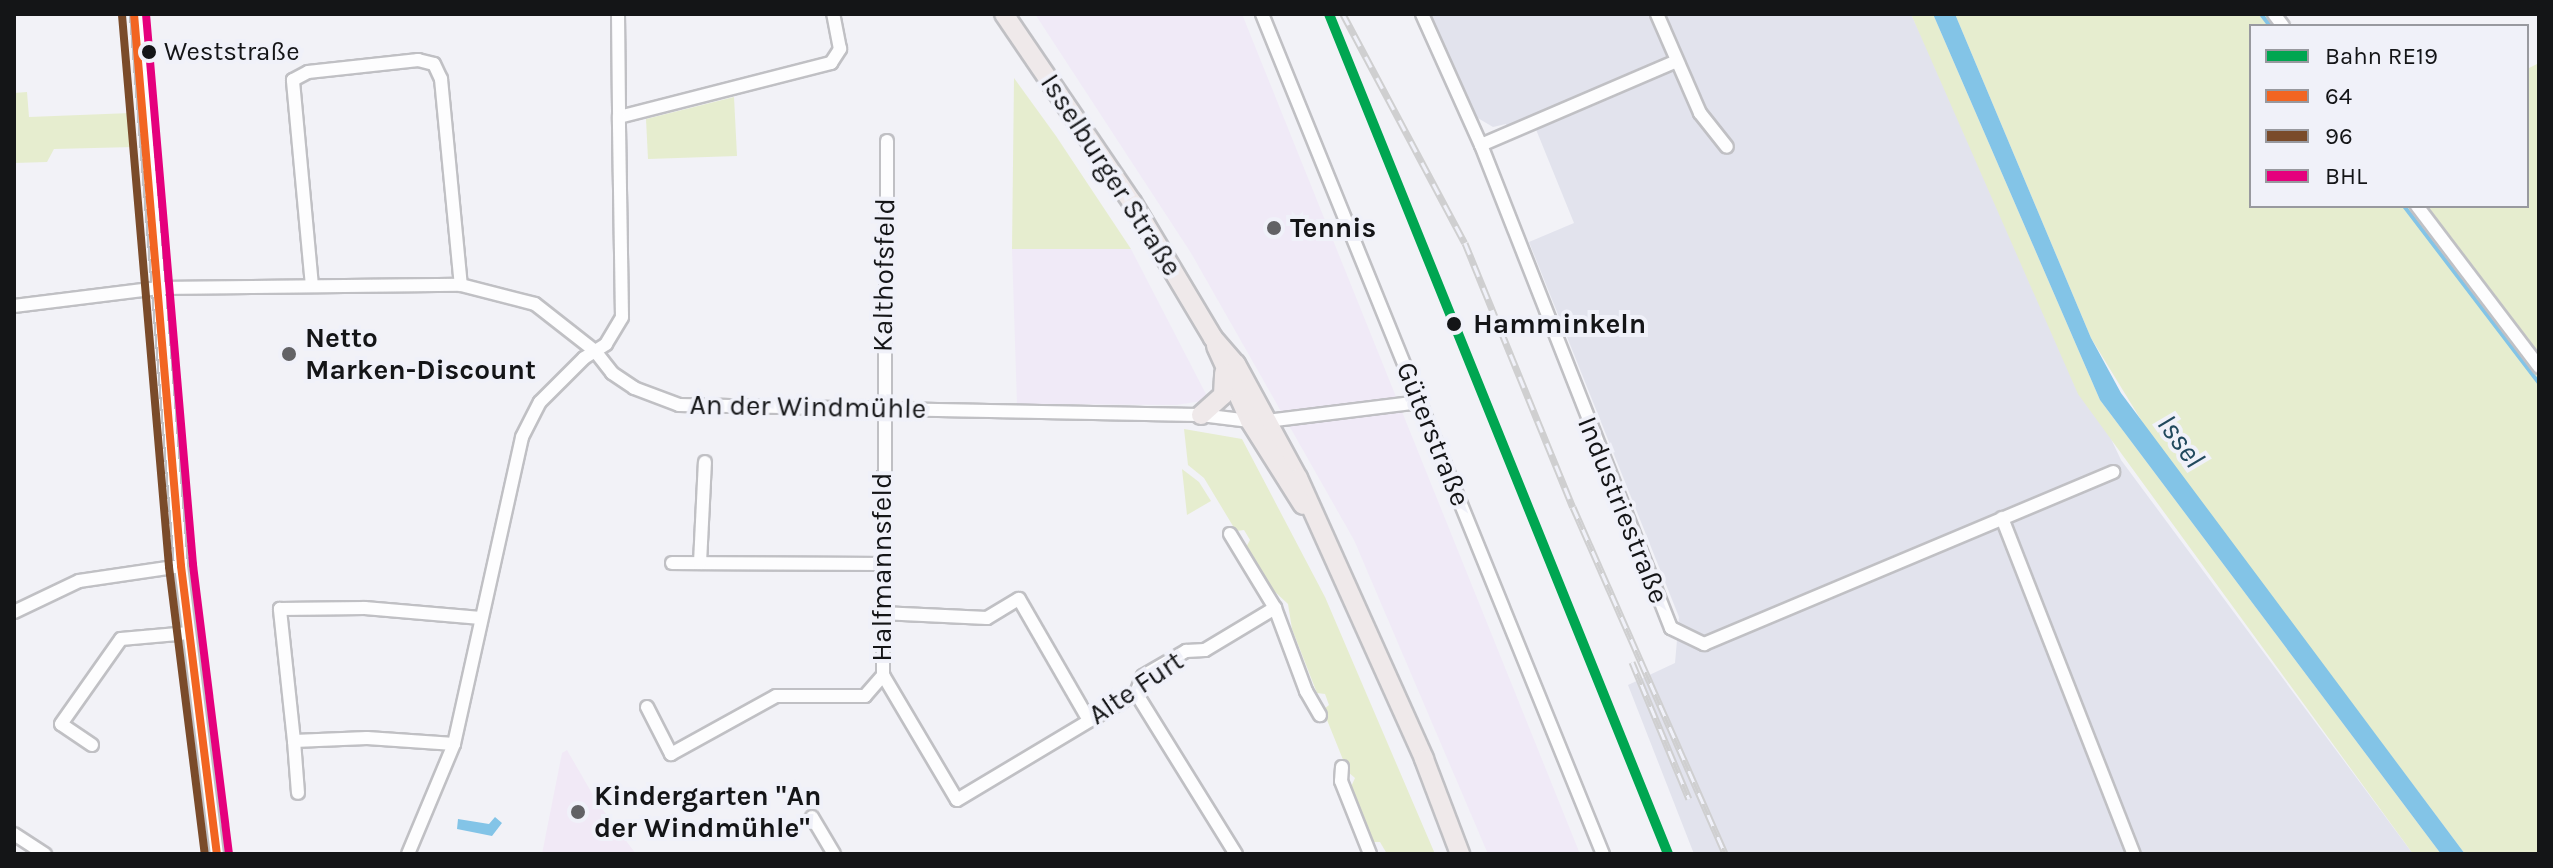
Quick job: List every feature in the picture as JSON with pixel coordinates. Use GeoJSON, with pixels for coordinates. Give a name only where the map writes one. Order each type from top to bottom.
{"type":"FeatureCollection","features":[{"type":"Feature","properties":{"kind":"main road","name":"Isselburger Straße"},"geometry":{"type":"LineString","coordinates":[[1004,14],[1132,202],[1213,338],[1236,364],[1258,421]]}},
{"type":"Feature","properties":{"kind":"main road","name":"Isselburger Straße"},"geometry":{"type":"LineString","coordinates":[[1213,338],[1223,370],[1298,478],[1310,513],[1424,759],[1460,854]]}},
{"type":"Feature","properties":{"kind":"main road"},"geometry":{"type":"LineString","coordinates":[[1201,415],[1223,395],[1223,370]]}},
{"type":"Feature","properties":{"kind":"street"},"geometry":{"type":"LineString","coordinates":[[408,854],[454,744],[522,437],[540,402],[615,331],[625,293],[618,14]]}},
{"type":"Feature","properties":{"kind":"street"},"geometry":{"type":"LineString","coordinates":[[619,117],[831,63],[840,49],[833,14]]}},
{"type":"Feature","properties":{"kind":"street","name":"Güterstraße"},"geometry":{"type":"LineString","coordinates":[[1262,14],[1603,854]]}},
{"type":"Feature","properties":{"kind":"street","name":"Industriestraße"},"geometry":{"type":"LineString","coordinates":[[1422,14],[1481,145],[1671,628],[1704,644],[2113,472]]}},
{"type":"Feature","properties":{"kind":"street"},"geometry":{"type":"LineString","coordinates":[[1657,14],[1700,113],[1727,147]]}},
{"type":"Feature","properties":{"kind":"street"},"geometry":{"type":"LineString","coordinates":[[136,18],[181,566],[217,854]]}},
{"type":"Feature","properties":{"kind":"street"},"geometry":{"type":"LineString","coordinates":[[312,286],[293,80],[308,72],[418,60],[434,64],[441,79],[461,285]]}},
{"type":"Feature","properties":{"kind":"street"},"geometry":{"type":"LineString","coordinates":[[1481,145],[1677,61]]}},
{"type":"Feature","properties":{"kind":"street","name":"Kalthofsfeld"},"geometry":{"type":"LineString","coordinates":[[882,409],[887,141]]}},
{"type":"Feature","properties":{"kind":"street"},"geometry":{"type":"LineString","coordinates":[[2419,208],[2539,367]]}},
{"type":"Feature","properties":{"kind":"street","name":"An der Windmühle"},"geometry":{"type":"LineString","coordinates":[[14,306],[159,288],[461,285],[535,304],[595,351],[612,373],[634,388],[679,405],[1201,415],[1258,421],[1420,402]]}},
{"type":"Feature","properties":{"kind":"street","name":"Halfmannsfeld"},"geometry":{"type":"LineString","coordinates":[[882,409],[880,564],[883,675],[957,800]]}},
{"type":"Feature","properties":{"kind":"street"},"geometry":{"type":"LineString","coordinates":[[700,563],[705,462]]}},
{"type":"Feature","properties":{"kind":"street"},"geometry":{"type":"LineString","coordinates":[[2002,518],[2134,854]]}},
{"type":"Feature","properties":{"kind":"street"},"geometry":{"type":"LineString","coordinates":[[1230,534],[1275,608],[1306,691],[1320,715]]}},
{"type":"Feature","properties":{"kind":"street"},"geometry":{"type":"LineString","coordinates":[[672,563],[880,564]]}},
{"type":"Feature","properties":{"kind":"street"},"geometry":{"type":"LineString","coordinates":[[14,612],[79,581],[181,566]]}},
{"type":"Feature","properties":{"kind":"street"},"geometry":{"type":"LineString","coordinates":[[881,613],[987,618],[1019,599],[1089,720]]}},
{"type":"Feature","properties":{"kind":"street"},"geometry":{"type":"LineString","coordinates":[[298,793],[280,609],[365,608],[481,618]]}},
{"type":"Feature","properties":{"kind":"street","name":"Alte Furt"},"geometry":{"type":"LineString","coordinates":[[957,800],[1136,693],[1143,676],[1186,651],[1205,650],[1275,608]]}},
{"type":"Feature","properties":{"kind":"street"},"geometry":{"type":"LineString","coordinates":[[92,745],[61,724],[121,639],[189,633]]}},
{"type":"Feature","properties":{"kind":"street"},"geometry":{"type":"LineString","coordinates":[[647,707],[671,754],[776,696],[865,696],[883,675]]}},
{"type":"Feature","properties":{"kind":"street"},"geometry":{"type":"LineString","coordinates":[[1136,693],[1236,854]]}},
{"type":"Feature","properties":{"kind":"street"},"geometry":{"type":"LineString","coordinates":[[294,741],[367,738],[454,744]]}},
{"type":"Feature","properties":{"kind":"street"},"geometry":{"type":"LineString","coordinates":[[1342,767],[1341,781],[1370,854]]}},
{"type":"Feature","properties":{"kind":"street"},"geometry":{"type":"LineString","coordinates":[[812,817],[834,854]]}},
{"type":"Feature","properties":{"kind":"street"},"geometry":{"type":"LineString","coordinates":[[14,834],[45,854]]}},
{"type":"Feature","properties":{"kind":"shaded area"},"geometry":{"type":"Polygon","coordinates":[[[1035,14],[1242,14],[1580,854],[1488,854],[1354,540],[1191,253],[1035,14]]]}},
{"type":"Feature","properties":{"kind":"shaded area"},"geometry":{"type":"Polygon","coordinates":[[[1431,14],[1911,14],[2121,460],[2413,854],[1694,854],[1628,685],[1675,663],[1679,617],[1529,242],[1574,223],[1535,127],[1511,136],[1506,124],[1493,127],[1471,114],[1431,14]]]}},
{"type":"Feature","properties":{"kind":"shaded area"},"geometry":{"type":"Polygon","coordinates":[[[1012,249],[1131,249],[1209,400],[1176,405],[1017,404],[1012,249]]]}},
{"type":"Feature","properties":{"kind":"shaded area","name":"Kindergarten \"An der Windmühle\""},"geometry":{"type":"Polygon","coordinates":[[[567,750],[597,802],[636,854],[542,854],[562,753],[567,750]]]}},
{"type":"Feature","properties":{"kind":"green space"},"geometry":{"type":"Polygon","coordinates":[[[1911,14],[1933,14],[2100,400],[2441,854],[2413,854],[2078,394],[1911,14]]]}},
{"type":"Feature","properties":{"kind":"green space"},"geometry":{"type":"Polygon","coordinates":[[[1955,14],[2269,14],[2276,24],[2249,24],[2249,208],[2414,208],[2539,373],[2539,854],[2465,854],[2149,433],[2091,338],[1955,14]]]}},
{"type":"Feature","properties":{"kind":"green space"},"geometry":{"type":"Polygon","coordinates":[[[2539,63],[2539,358],[2425,208],[2529,208],[2529,68],[2539,63]]]}},
{"type":"Feature","properties":{"kind":"green space"},"geometry":{"type":"Polygon","coordinates":[[[1014,78],[1056,136],[1131,249],[1012,249],[1014,78]]]}},
{"type":"Feature","properties":{"kind":"green space"},"geometry":{"type":"Polygon","coordinates":[[[27,92],[29,117],[131,113],[134,147],[54,149],[47,162],[14,163],[14,93],[27,92]]]}},
{"type":"Feature","properties":{"kind":"green space"},"geometry":{"type":"Polygon","coordinates":[[[734,97],[737,156],[648,159],[646,119],[734,97]]]}},
{"type":"Feature","properties":{"kind":"green space"},"geometry":{"type":"Polygon","coordinates":[[[1184,429],[1242,439],[1325,597],[1435,854],[1387,854],[1380,842],[1371,842],[1350,789],[1355,778],[1348,772],[1323,710],[1329,705],[1325,694],[1317,693],[1292,629],[1288,604],[1258,576],[1244,551],[1250,540],[1244,530],[1236,531],[1204,478],[1188,465],[1184,429]]]}},
{"type":"Feature","properties":{"kind":"green space"},"geometry":{"type":"Polygon","coordinates":[[[1182,469],[1199,482],[1211,501],[1187,515],[1182,469]]]}},
{"type":"Feature","properties":{"kind":"water"},"geometry":{"type":"Polygon","coordinates":[[[1933,14],[1955,14],[2091,338],[2121,393],[2465,854],[2441,854],[2100,400],[1933,14]]]}},
{"type":"Feature","properties":{"kind":"water"},"geometry":{"type":"Polygon","coordinates":[[[495,817],[502,823],[492,836],[457,829],[458,819],[489,824],[495,817]]]}},
{"type":"Feature","properties":{"kind":"waterway"},"geometry":{"type":"LineString","coordinates":[[2261,14],[2268,24]]}},
{"type":"Feature","properties":{"kind":"waterway"},"geometry":{"type":"LineString","coordinates":[[2406,208],[2539,383]]}},
{"type":"Feature","properties":{"kind":"railway"},"geometry":{"type":"LineString","coordinates":[[1343,14],[1465,243],[1573,507],[1725,854]]}},
{"type":"Feature","properties":{"kind":"railway"},"geometry":{"type":"LineString","coordinates":[[1632,662],[1689,799]]}},
{"type":"Feature","properties":{"kind":"rail line","name":"RE19"},"geometry":{"type":"LineString","coordinates":[[1329,14],[1668,854]]}},
{"type":"Feature","properties":{"kind":"transit line","name":"64"},"geometry":{"type":"LineString","coordinates":[[134,14],[181,566],[217,854]]}},
{"type":"Feature","properties":{"kind":"transit line","name":"BHL"},"geometry":{"type":"LineString","coordinates":[[146,14],[193,565],[229,853]]}},
{"type":"Feature","properties":{"kind":"transit line","name":"96"},"geometry":{"type":"LineString","coordinates":[[122,15],[169,567],[205,854]]}},
{"type":"Feature","properties":{"kind":"place","name":"Weststraße"},"geometry":{"type":"Point","coordinates":[149,52]}},
{"type":"Feature","properties":{"kind":"place","name":"Tennis"},"geometry":{"type":"Point","coordinates":[1274,228]}},
{"type":"Feature","properties":{"kind":"place","name":"Hamminkeln"},"geometry":{"type":"Point","coordinates":[1454,324]}},
{"type":"Feature","properties":{"kind":"place","name":"Netto Marken-Discount"},"geometry":{"type":"Point","coordinates":[289,354]}},
{"type":"Feature","properties":{"kind":"place","name":"Kindergarten \"An der Windmühle\""},"geometry":{"type":"Point","coordinates":[578,812]}},
{"type":"Feature","properties":{"kind":"water label","name":"Issel"},"geometry":{"type":"Point","coordinates":[2181,441]}}]}
